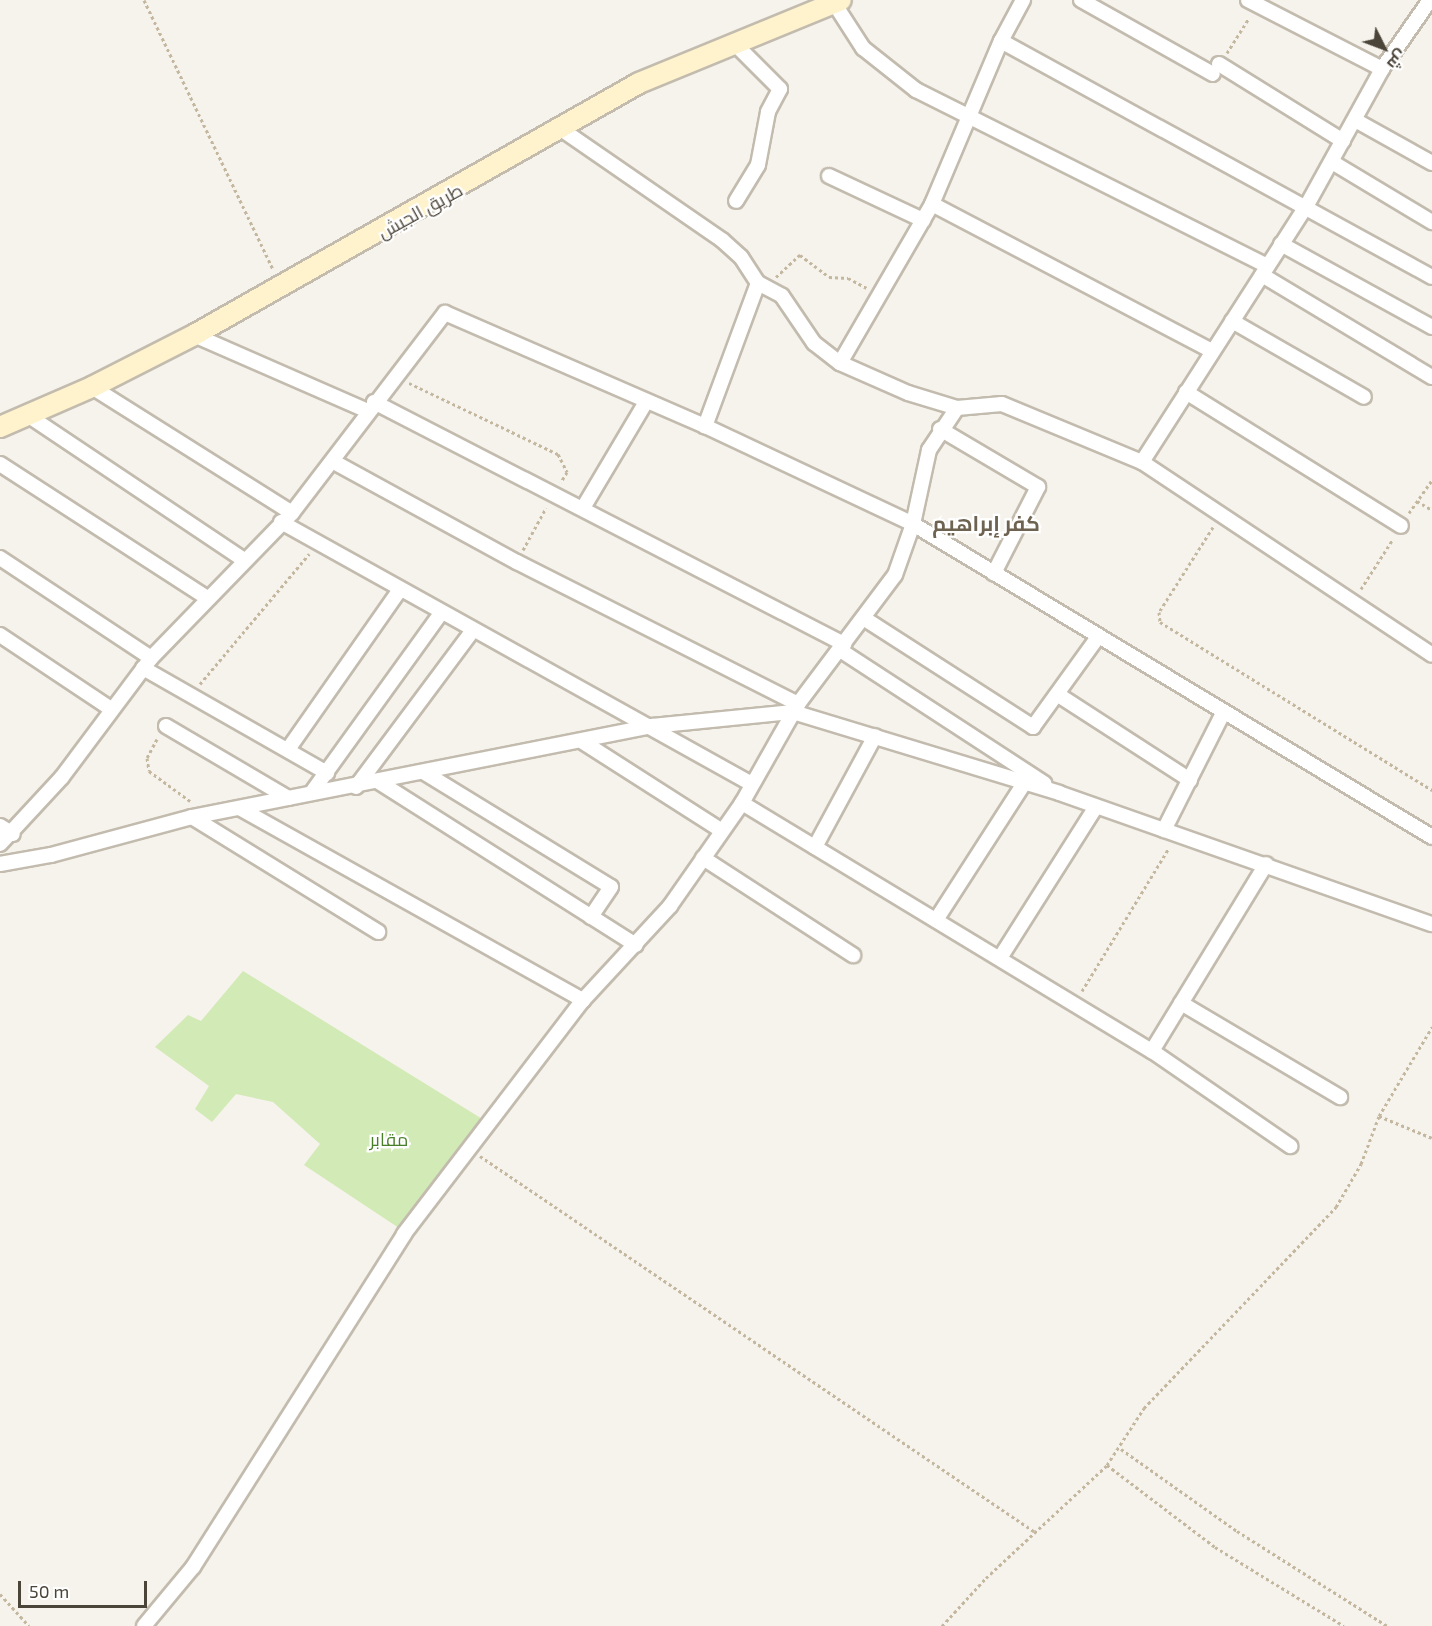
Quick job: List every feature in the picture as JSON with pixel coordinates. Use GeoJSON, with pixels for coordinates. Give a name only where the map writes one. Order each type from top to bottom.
{"type":"FeatureCollection","features":[{"type":"Feature","properties":{"kind":"main road","name":"طريق الجيش"},"geometry":{"type":"LineString","coordinates":[[0,427],[92,387],[194,335],[639,83],[838,1]]}},
{"type":"Feature","properties":{"kind":"street"},"geometry":{"type":"LineString","coordinates":[[840,363],[932,204],[1001,41],[1023,0]]}},
{"type":"Feature","properties":{"kind":"street"},"geometry":{"type":"LineString","coordinates":[[1081,0],[1216,69],[1343,141]]}},
{"type":"Feature","properties":{"kind":"street"},"geometry":{"type":"LineString","coordinates":[[1142,462],[1307,205],[1382,69],[1419,19],[1430,0]]}},
{"type":"Feature","properties":{"kind":"street"},"geometry":{"type":"LineString","coordinates":[[838,1],[881,66],[970,117],[1265,270],[1432,377]]}},
{"type":"Feature","properties":{"kind":"street"},"geometry":{"type":"LineString","coordinates":[[1253,3],[1382,69]]}},
{"type":"Feature","properties":{"kind":"street"},"geometry":{"type":"LineString","coordinates":[[1419,19],[1432,26]]}},
{"type":"Feature","properties":{"kind":"street"},"geometry":{"type":"LineString","coordinates":[[1001,41],[1307,205],[1432,277]]}},
{"type":"Feature","properties":{"kind":"street"},"geometry":{"type":"LineString","coordinates":[[734,43],[780,89],[768,112],[758,165],[736,201]]}},
{"type":"Feature","properties":{"kind":"street"},"geometry":{"type":"LineString","coordinates":[[1354,120],[1432,164]]}},
{"type":"Feature","properties":{"kind":"street"},"geometry":{"type":"LineString","coordinates":[[561,129],[722,240],[741,257],[764,286],[791,305],[814,343],[840,363],[908,393],[957,408],[1002,404],[1142,462],[1222,513],[1432,655]]}},
{"type":"Feature","properties":{"kind":"street"},"geometry":{"type":"LineString","coordinates":[[1332,162],[1432,222]]}},
{"type":"Feature","properties":{"kind":"street"},"geometry":{"type":"LineString","coordinates":[[829,176],[923,220]]}},
{"type":"Feature","properties":{"kind":"street"},"geometry":{"type":"LineString","coordinates":[[932,204],[1212,351]]}},
{"type":"Feature","properties":{"kind":"street"},"geometry":{"type":"LineString","coordinates":[[1281,244],[1432,327]]}},
{"type":"Feature","properties":{"kind":"street"},"geometry":{"type":"LineString","coordinates":[[705,426],[764,286]]}},
{"type":"Feature","properties":{"kind":"street"},"geometry":{"type":"LineString","coordinates":[[0,844],[13,834],[147,663],[207,598],[292,513],[334,462],[371,407],[445,313],[705,426],[913,524],[1432,837]]}},
{"type":"Feature","properties":{"kind":"street"},"geometry":{"type":"LineString","coordinates":[[1232,321],[1364,397]]}},
{"type":"Feature","properties":{"kind":"street"},"geometry":{"type":"LineString","coordinates":[[194,335],[371,407],[583,508],[842,647],[1059,793]]}},
{"type":"Feature","properties":{"kind":"street"},"geometry":{"type":"LineString","coordinates":[[92,387],[292,513]]}},
{"type":"Feature","properties":{"kind":"street"},"geometry":{"type":"LineString","coordinates":[[1186,392],[1401,526]]}},
{"type":"Feature","properties":{"kind":"street"},"geometry":{"type":"LineString","coordinates":[[583,508],[646,402]]}},
{"type":"Feature","properties":{"kind":"street"},"geometry":{"type":"LineString","coordinates":[[144,1626],[193,1567],[404,1234],[583,1000],[636,945],[703,858],[742,803],[796,708],[896,575],[913,524],[922,473],[940,429],[957,408]]}},
{"type":"Feature","properties":{"kind":"street"},"geometry":{"type":"LineString","coordinates":[[29,416],[244,560]]}},
{"type":"Feature","properties":{"kind":"street"},"geometry":{"type":"LineString","coordinates":[[940,429],[1038,487],[994,573]]}},
{"type":"Feature","properties":{"kind":"street"},"geometry":{"type":"LineString","coordinates":[[334,462],[517,562],[796,708],[875,736],[1059,793],[1432,924]]}},
{"type":"Feature","properties":{"kind":"street"},"geometry":{"type":"LineString","coordinates":[[0,464],[207,598]]}},
{"type":"Feature","properties":{"kind":"street"},"geometry":{"type":"LineString","coordinates":[[281,522],[399,591],[652,726],[752,784]]}},
{"type":"Feature","properties":{"kind":"street"},"geometry":{"type":"LineString","coordinates":[[0,558],[191,694],[288,748],[327,773]]}},
{"type":"Feature","properties":{"kind":"street"},"geometry":{"type":"LineString","coordinates":[[288,748],[399,591]]}},
{"type":"Feature","properties":{"kind":"street"},"geometry":{"type":"LineString","coordinates":[[312,792],[441,613]]}},
{"type":"Feature","properties":{"kind":"street"},"geometry":{"type":"LineString","coordinates":[[865,619],[1033,727],[1060,696],[1098,637]]}},
{"type":"Feature","properties":{"kind":"street"},"geometry":{"type":"LineString","coordinates":[[356,787],[473,630]]}},
{"type":"Feature","properties":{"kind":"street"},"geometry":{"type":"LineString","coordinates":[[0,635],[111,709]]}},
{"type":"Feature","properties":{"kind":"street"},"geometry":{"type":"LineString","coordinates":[[1060,696],[1190,780]]}},
{"type":"Feature","properties":{"kind":"street"},"geometry":{"type":"LineString","coordinates":[[0,864],[51,855],[192,817],[242,809],[312,792],[356,787],[652,726],[796,708]]}},
{"type":"Feature","properties":{"kind":"street"},"geometry":{"type":"LineString","coordinates":[[1171,832],[1190,780],[1223,713]]}},
{"type":"Feature","properties":{"kind":"street"},"geometry":{"type":"LineString","coordinates":[[166,726],[288,798]]}},
{"type":"Feature","properties":{"kind":"street"},"geometry":{"type":"LineString","coordinates":[[814,847],[875,736]]}},
{"type":"Feature","properties":{"kind":"street"},"geometry":{"type":"LineString","coordinates":[[583,742],[722,831]]}},
{"type":"Feature","properties":{"kind":"street"},"geometry":{"type":"LineString","coordinates":[[425,773],[611,887],[591,917]]}},
{"type":"Feature","properties":{"kind":"street"},"geometry":{"type":"LineString","coordinates":[[379,782],[636,945]]}},
{"type":"Feature","properties":{"kind":"street"},"geometry":{"type":"LineString","coordinates":[[936,920],[1024,782]]}},
{"type":"Feature","properties":{"kind":"street"},"geometry":{"type":"LineString","coordinates":[[742,803],[1152,1051],[1290,1146]]}},
{"type":"Feature","properties":{"kind":"street"},"geometry":{"type":"LineString","coordinates":[[1000,958],[1096,807]]}},
{"type":"Feature","properties":{"kind":"street"},"geometry":{"type":"LineString","coordinates":[[242,809],[583,1000]]}},
{"type":"Feature","properties":{"kind":"street"},"geometry":{"type":"LineString","coordinates":[[192,817],[378,932]]}},
{"type":"Feature","properties":{"kind":"street"},"geometry":{"type":"LineString","coordinates":[[0,826],[13,834]]}},
{"type":"Feature","properties":{"kind":"street"},"geometry":{"type":"LineString","coordinates":[[703,858],[853,955]]}},
{"type":"Feature","properties":{"kind":"street"},"geometry":{"type":"LineString","coordinates":[[1152,1051],[1266,864]]}},
{"type":"Feature","properties":{"kind":"street"},"geometry":{"type":"LineString","coordinates":[[1181,1004],[1340,1097]]}},
{"type":"Feature","properties":{"kind":"path"},"geometry":{"type":"LineString","coordinates":[[144,0],[221,169],[282,286]]}},
{"type":"Feature","properties":{"kind":"path"},"geometry":{"type":"LineString","coordinates":[[1216,69],[1253,3]]}},
{"type":"Feature","properties":{"kind":"path"},"geometry":{"type":"LineString","coordinates":[[764,286],[786,264],[800,255],[830,277],[849,278],[878,295]]}},
{"type":"Feature","properties":{"kind":"path"},"geometry":{"type":"LineString","coordinates":[[1417,501],[1432,510]]}},
{"type":"Feature","properties":{"kind":"path"},"geometry":{"type":"LineString","coordinates":[[1222,513],[1159,612],[1160,622],[1432,790]]}},
{"type":"Feature","properties":{"kind":"path"},"geometry":{"type":"LineString","coordinates":[[191,694],[318,543]]}},
{"type":"Feature","properties":{"kind":"path"},"geometry":{"type":"LineString","coordinates":[[166,726],[151,747],[149,771],[211,814]]}},
{"type":"Feature","properties":{"kind":"path"},"geometry":{"type":"LineString","coordinates":[[1074,1004],[1171,832]]}},
{"type":"Feature","properties":{"kind":"path"},"geometry":{"type":"LineString","coordinates":[[942,1626],[1035,1532],[1107,1465],[1151,1400],[1336,1207],[1360,1164],[1379,1116],[1432,1027]]}},
{"type":"Feature","properties":{"kind":"path"},"geometry":{"type":"LineString","coordinates":[[1379,1116],[1432,1138]]}},
{"type":"Feature","properties":{"kind":"path"},"geometry":{"type":"LineString","coordinates":[[468,1149],[1035,1532]]}},
{"type":"Feature","properties":{"kind":"path"},"geometry":{"type":"LineString","coordinates":[[1120,1449],[1237,1531],[1387,1626]]}},
{"type":"Feature","properties":{"kind":"path"},"geometry":{"type":"LineString","coordinates":[[1107,1465],[1215,1547],[1344,1626]]}},
{"type":"Feature","properties":{"kind":"path"},"geometry":{"type":"LineString","coordinates":[[0,1594],[29,1626]]}},
{"type":"Feature","properties":{"kind":"green space","name":"مقابر"},"geometry":{"type":"Polygon","coordinates":[[[243,971],[492,1125],[411,1236],[304,1165],[320,1144],[273,1102],[236,1094],[212,1122],[195,1109],[209,1086],[155,1047],[188,1015],[201,1021],[243,971]]]}},
{"type":"Feature","properties":{"kind":"district","name":"كفر إبراهيم"},"geometry":{"type":"Point","coordinates":[986,523]}}]}
